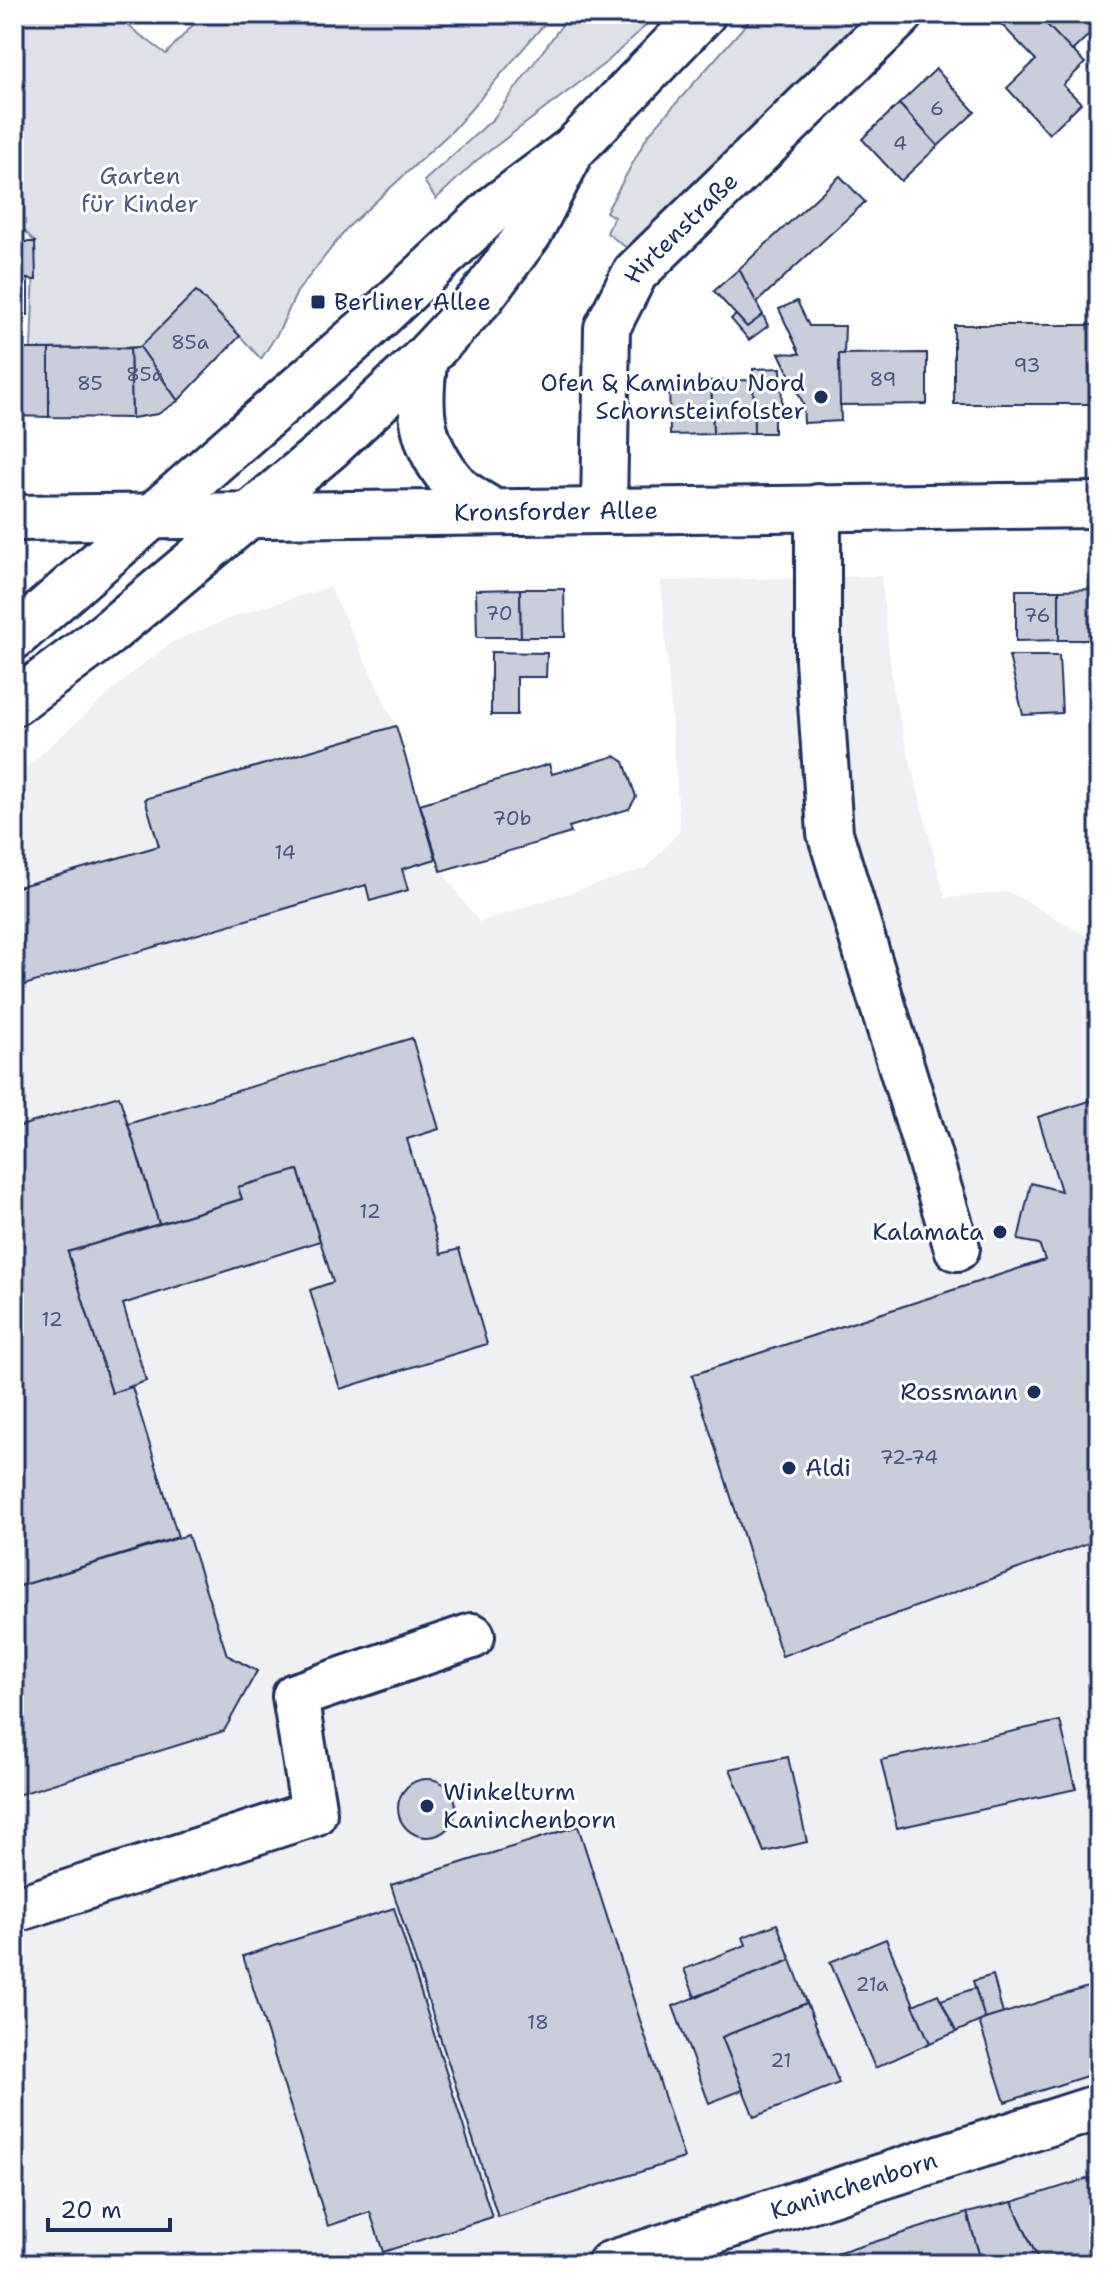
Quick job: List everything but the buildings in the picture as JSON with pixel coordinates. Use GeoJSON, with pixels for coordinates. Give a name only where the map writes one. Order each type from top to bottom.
{"type":"FeatureCollection","features":[{"type":"Feature","properties":{"kind":"main road"},"geometry":{"type":"LineString","coordinates":[[14,637],[356,337],[497,206],[573,149],[703,14]]}},
{"type":"Feature","properties":{"kind":"main road","name":"Hirtenstraße"},"geometry":{"type":"LineString","coordinates":[[604,510],[607,328],[635,273],[901,14]]}},
{"type":"Feature","properties":{"kind":"main road"},"geometry":{"type":"LineString","coordinates":[[14,703],[108,633],[329,448],[425,358],[480,299],[530,232],[573,149]]}},
{"type":"Feature","properties":{"kind":"main road"},"geometry":{"type":"LineString","coordinates":[[425,358],[419,394],[424,431],[434,455],[458,488],[492,511]]}},
{"type":"Feature","properties":{"kind":"main road","name":"Kronsforder Allee"},"geometry":{"type":"LineString","coordinates":[[14,518],[1099,505]]}},
{"type":"Feature","properties":{"kind":"main road"},"geometry":{"type":"LineString","coordinates":[[818,507],[818,660],[830,833],[957,1248]]}},
{"type":"Feature","properties":{"kind":"main road"},"geometry":{"type":"LineString","coordinates":[[14,1910],[314,1813],[295,1696],[472,1636]]}},
{"type":"Feature","properties":{"kind":"main road","name":"Kaninchenborn"},"geometry":{"type":"LineString","coordinates":[[610,2264],[1099,2107]]}},
{"type":"Feature","properties":{"kind":"shaded area"},"geometry":{"type":"Polygon","coordinates":[[[881,576],[894,697],[945,898],[1010,892],[1099,943],[1099,2264],[14,2264],[14,778],[132,673],[172,642],[241,614],[330,587],[396,726],[441,871],[479,922],[647,868],[680,830],[661,581],[881,576]]]}},
{"type":"Feature","properties":{"kind":"green space","name":"Garten für Kinder"},"geometry":{"type":"Polygon","coordinates":[[[14,14],[112,14],[166,54],[203,14],[553,14],[454,129],[347,228],[297,292],[279,331],[261,359],[240,336],[140,347],[31,349],[35,242],[14,219],[14,14]]]}},
{"type":"Feature","properties":{"kind":"green space"},"geometry":{"type":"Polygon","coordinates":[[[570,14],[658,14],[608,61],[476,161],[436,199],[424,181],[493,119],[570,14]]]}},
{"type":"Feature","properties":{"kind":"green space"},"geometry":{"type":"Polygon","coordinates":[[[755,14],[868,14],[628,249],[607,233],[614,217],[606,212],[648,135],[755,14]]]}},
{"type":"Feature","properties":{"kind":"place","name":"Berliner Allee"},"geometry":{"type":"Point","coordinates":[318,302]}},
{"type":"Feature","properties":{"kind":"place","name":"Ofen & Kaminbau Nord Schornsteinfolster"},"geometry":{"type":"Point","coordinates":[821,397]}},
{"type":"Feature","properties":{"kind":"place","name":"Kalamata"},"geometry":{"type":"Point","coordinates":[1000,1232]}},
{"type":"Feature","properties":{"kind":"place","name":"Rossmann"},"geometry":{"type":"Point","coordinates":[1034,1392]}},
{"type":"Feature","properties":{"kind":"place","name":"Aldi"},"geometry":{"type":"Point","coordinates":[789,1468]}},
{"type":"Feature","properties":{"kind":"place","name":"Winkelturm Kaninchenborn"},"geometry":{"type":"Point","coordinates":[427,1806]}}]}
